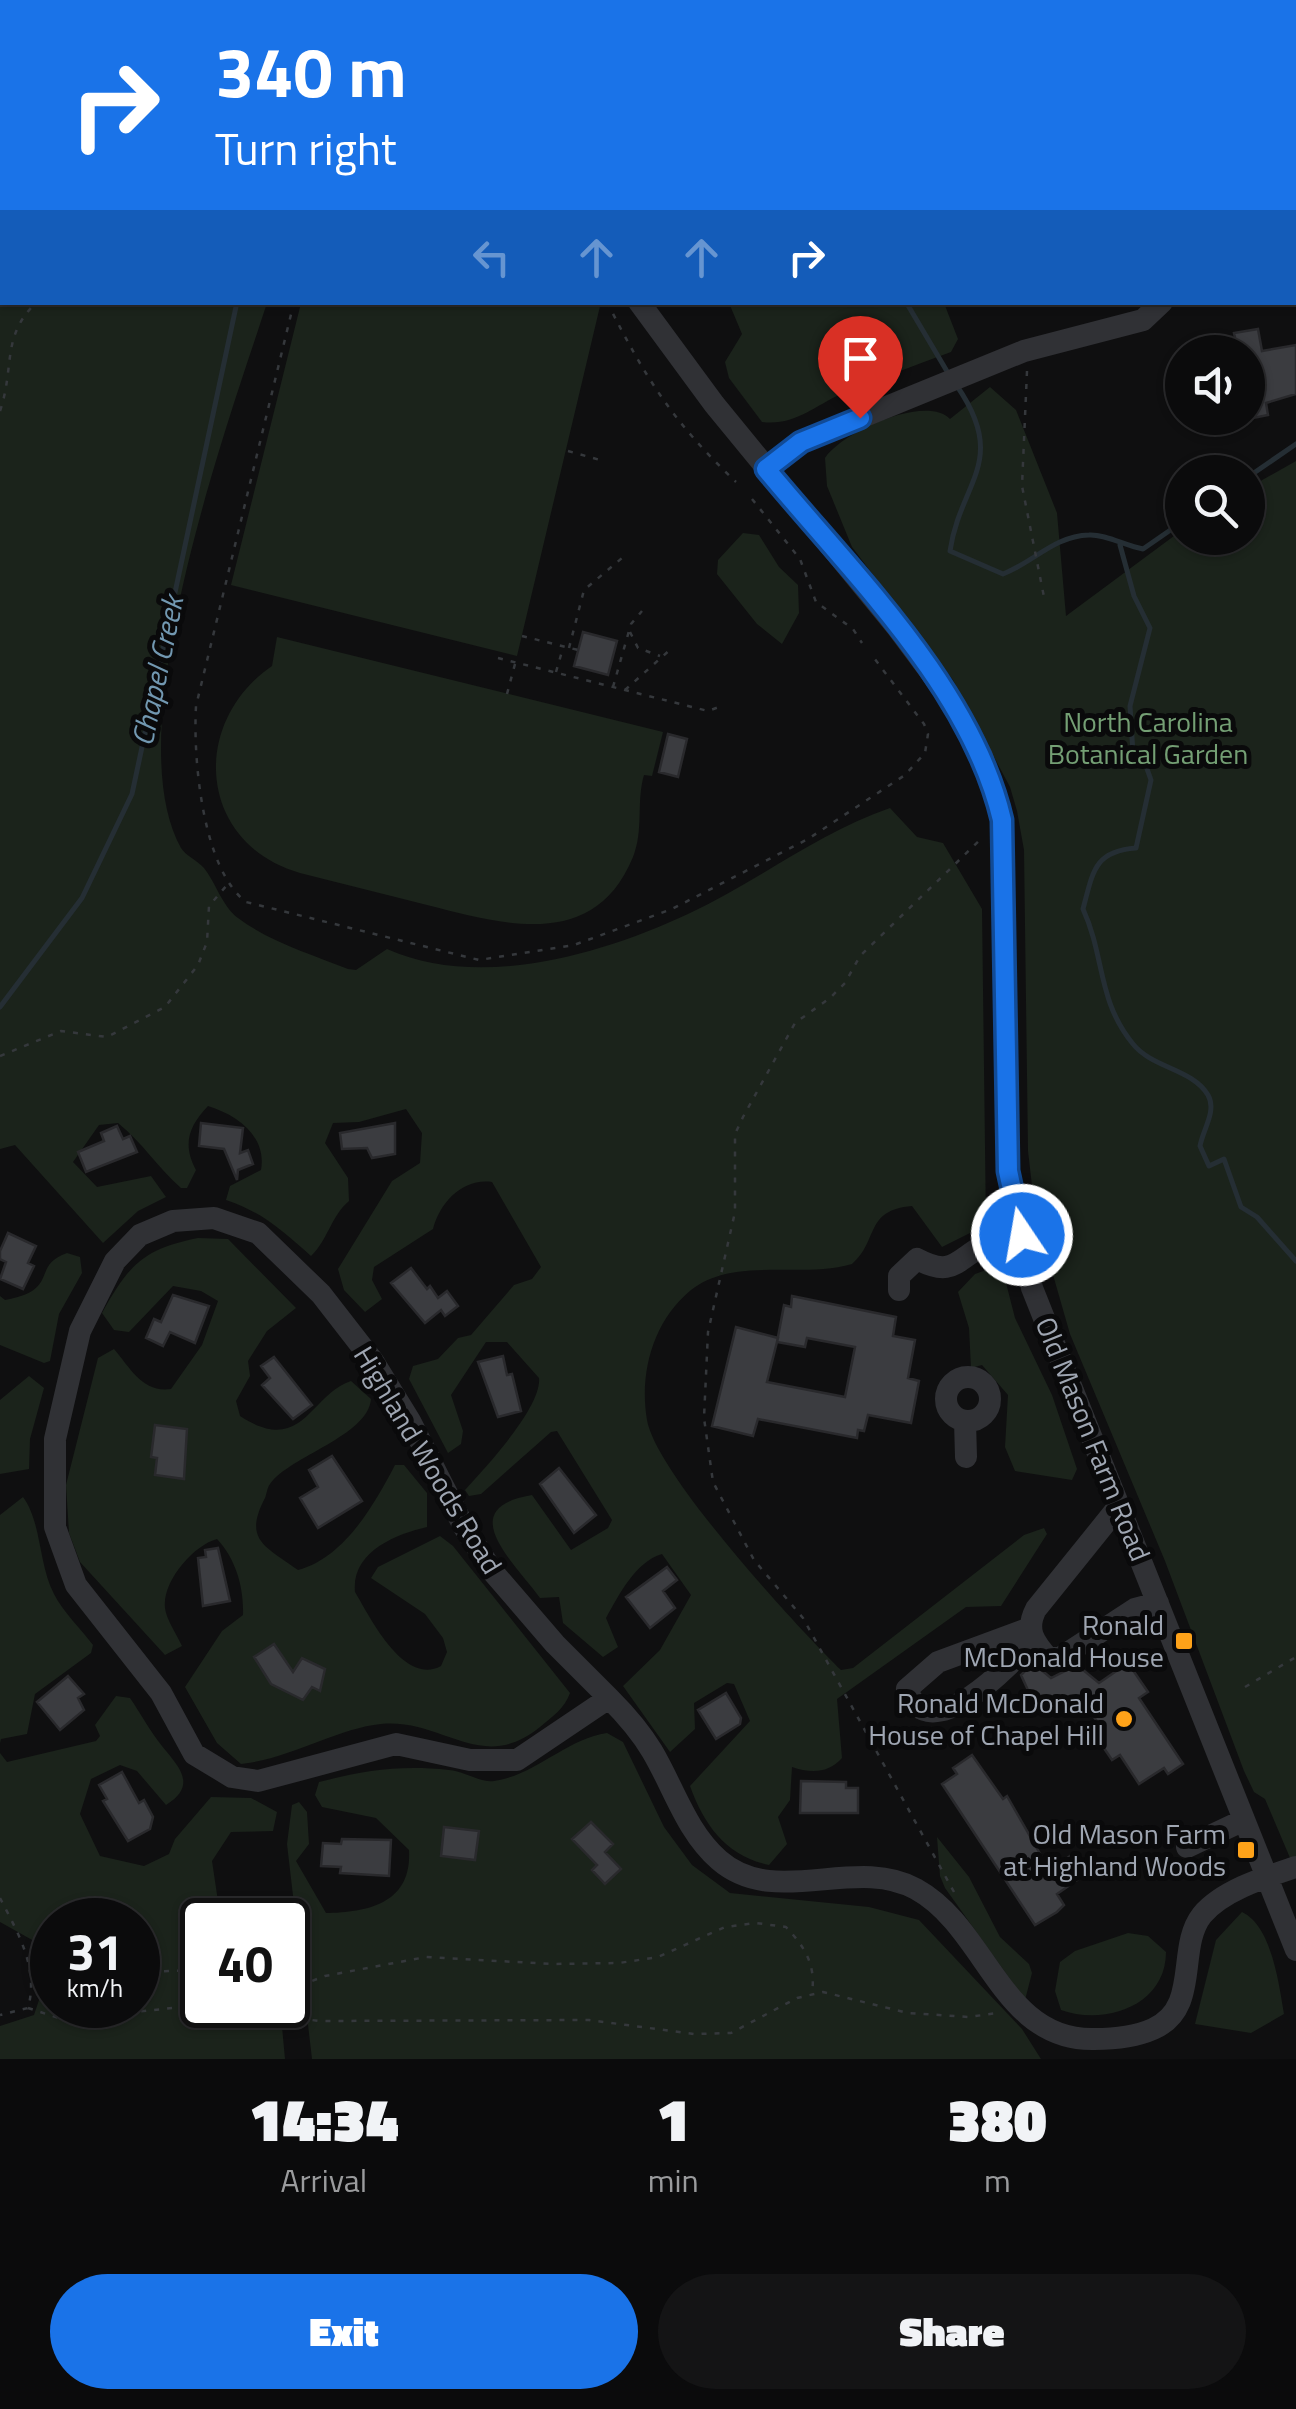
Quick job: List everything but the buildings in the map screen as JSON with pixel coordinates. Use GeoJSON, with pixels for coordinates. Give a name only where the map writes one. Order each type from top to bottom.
{"type":"FeatureCollection","features":[{"type":"Feature","properties":{"kind":"street","name":"Old Mason Farm Road"},"geometry":{"type":"LineString","coordinates":[[642,305],[766,469],[946,693],[982,756],[1002,820],[1008,1171],[1032,1288],[1296,1950]]}},
{"type":"Feature","properties":{"kind":"street"},"geometry":{"type":"LineString","coordinates":[[766,469],[801,442],[964,373],[1024,351],[1143,320],[1159,305]]}},
{"type":"Feature","properties":{"kind":"street","name":"Highland Woods Road"},"geometry":{"type":"LineString","coordinates":[[609,1698],[517,1760],[494,1764],[396,1744],[258,1781],[232,1777],[194,1754],[162,1693],[76,1585],[55,1527],[54,1439],[80,1331],[116,1261],[140,1235],[173,1220],[214,1218],[258,1233],[321,1294],[373,1361],[464,1527],[494,1572],[555,1644],[609,1698],[651,1750],[696,1837],[721,1862],[758,1881],[892,1879],[914,1888],[937,1903],[1034,2024],[1085,2040],[1116,2039],[1155,2028],[1181,1999],[1194,1932],[1201,1916],[1215,1902],[1267,1876],[1296,1867]]}},
{"type":"Feature","properties":{"kind":"street"},"geometry":{"type":"LineString","coordinates":[[898,1290],[899,1276],[917,1259],[935,1268],[960,1265],[983,1246],[1022,1235]]}},
{"type":"Feature","properties":{"kind":"street"},"geometry":{"type":"LineString","coordinates":[[965,1421],[966,1457]]}},
{"type":"Feature","properties":{"kind":"street"},"geometry":{"type":"LineString","coordinates":[[1118,1506],[1046,1595],[1029,1622],[1032,1634],[1048,1658],[1060,1658],[1135,1609],[1158,1603]]}},
{"type":"Feature","properties":{"kind":"street"},"geometry":{"type":"LineString","coordinates":[[1032,1634],[1014,1661],[944,1710],[922,1712],[907,1690],[938,1662],[1032,1634]]}},
{"type":"Feature","properties":{"kind":"street"},"geometry":{"type":"LineString","coordinates":[[1187,1847],[1244,1820]]}},
{"type":"Feature","properties":{"kind":"path"},"geometry":{"type":"LineString","coordinates":[[0,411],[10,379],[15,327],[35,305]]}},
{"type":"Feature","properties":{"kind":"path"},"geometry":{"type":"LineString","coordinates":[[293,305],[196,706],[196,774],[228,884],[236,895],[259,908],[478,960],[574,945],[618,932],[736,880],[808,840],[880,793],[925,754],[928,734],[924,724],[874,658]]}},
{"type":"Feature","properties":{"kind":"path"},"geometry":{"type":"LineString","coordinates":[[608,305],[636,363],[667,408],[736,482]]}},
{"type":"Feature","properties":{"kind":"path"},"geometry":{"type":"LineString","coordinates":[[1024,351],[1030,388],[1022,486],[1045,602]]}},
{"type":"Feature","properties":{"kind":"path"},"geometry":{"type":"LineString","coordinates":[[568,451],[600,460]]}},
{"type":"Feature","properties":{"kind":"path"},"geometry":{"type":"LineString","coordinates":[[752,499],[800,559],[816,602],[853,629],[862,642]]}},
{"type":"Feature","properties":{"kind":"path"},"geometry":{"type":"LineString","coordinates":[[556,672],[584,590],[622,558]]}},
{"type":"Feature","properties":{"kind":"path"},"geometry":{"type":"LineString","coordinates":[[613,687],[629,630],[642,610]]}},
{"type":"Feature","properties":{"kind":"path"},"geometry":{"type":"LineString","coordinates":[[629,630],[638,648],[662,656]]}},
{"type":"Feature","properties":{"kind":"path"},"geometry":{"type":"LineString","coordinates":[[522,636],[578,650]]}},
{"type":"Feature","properties":{"kind":"path"},"geometry":{"type":"LineString","coordinates":[[625,690],[672,648]]}},
{"type":"Feature","properties":{"kind":"path"},"geometry":{"type":"LineString","coordinates":[[498,658],[708,711],[719,707]]}},
{"type":"Feature","properties":{"kind":"path"},"geometry":{"type":"LineString","coordinates":[[612,658],[620,661]]}},
{"type":"Feature","properties":{"kind":"path"},"geometry":{"type":"LineString","coordinates":[[507,694],[516,662]]}},
{"type":"Feature","properties":{"kind":"path"},"geometry":{"type":"LineString","coordinates":[[962,1906],[803,1618],[746,1544],[713,1482],[704,1418],[708,1332],[735,1212],[735,1134],[757,1088],[795,1023],[830,998],[845,983],[860,956],[1002,820]]}},
{"type":"Feature","properties":{"kind":"path"},"geometry":{"type":"LineString","coordinates":[[0,1056],[61,1031],[108,1037],[165,1007],[198,964],[207,942],[209,906],[228,884]]}},
{"type":"Feature","properties":{"kind":"path"},"geometry":{"type":"LineString","coordinates":[[1245,1686],[1296,1657]]}},
{"type":"Feature","properties":{"kind":"path"},"geometry":{"type":"LineString","coordinates":[[0,1898],[28,1959],[32,1994],[28,2008]]}},
{"type":"Feature","properties":{"kind":"path"},"geometry":{"type":"LineString","coordinates":[[310,1982],[426,1956],[552,1964],[638,1960],[658,1957],[725,1927],[756,1923],[786,1927],[801,1944],[815,1972],[812,1994]]}},
{"type":"Feature","properties":{"kind":"path"},"geometry":{"type":"LineString","coordinates":[[310,2020],[589,2020],[694,2034],[731,2032],[822,1992],[908,2013],[954,2016],[1018,2008]]}},
{"type":"Feature","properties":{"kind":"path"},"geometry":{"type":"LineString","coordinates":[[0,2016],[28,2008],[71,2022],[102,2022],[134,2012],[180,2007]]}},
{"type":"Feature","properties":{"kind":"green space"},"geometry":{"type":"Polygon","coordinates":[[[0,305],[266,305],[205,499],[169,657],[161,731],[164,796],[181,848],[204,868],[232,913],[250,926],[277,941],[356,970],[387,949],[423,961],[460,967],[499,967],[539,962],[617,943],[688,914],[838,830],[890,808],[917,837],[943,843],[982,909],[986,1225],[942,1247],[912,1206],[897,1209],[879,1220],[852,1264],[811,1270],[748,1271],[708,1280],[678,1303],[658,1332],[647,1366],[647,1420],[656,1445],[701,1512],[841,1670],[853,1668],[1024,1535],[1044,1528],[1047,1534],[1001,1606],[966,1607],[837,1699],[842,1758],[818,1771],[792,1767],[790,1800],[778,1817],[787,1844],[769,1865],[754,1861],[719,1837],[702,1814],[690,1786],[750,1721],[734,1684],[727,1683],[694,1703],[695,1729],[670,1752],[623,1686],[660,1650],[691,1595],[662,1554],[644,1564],[616,1599],[606,1618],[618,1647],[603,1657],[563,1623],[559,1597],[540,1598],[505,1553],[493,1524],[496,1511],[532,1495],[571,1550],[608,1528],[612,1520],[557,1431],[551,1432],[481,1494],[469,1496],[465,1490],[498,1453],[532,1405],[539,1378],[507,1342],[486,1342],[451,1395],[463,1431],[461,1444],[448,1453],[409,1379],[413,1366],[438,1359],[458,1338],[471,1335],[514,1285],[532,1279],[541,1267],[492,1182],[462,1188],[447,1201],[433,1229],[374,1267],[372,1280],[382,1299],[365,1312],[344,1290],[338,1269],[392,1181],[420,1163],[422,1133],[406,1109],[359,1122],[333,1123],[325,1143],[348,1178],[349,1201],[311,1256],[262,1217],[226,1200],[230,1186],[261,1170],[262,1158],[248,1129],[208,1106],[190,1136],[189,1152],[196,1170],[187,1188],[172,1180],[118,1123],[99,1125],[73,1162],[97,1187],[151,1176],[166,1197],[138,1211],[103,1243],[15,1145],[0,1149],[0,305]]]}},
{"type":"Feature","properties":{"kind":"green space"},"geometry":{"type":"Polygon","coordinates":[[[301,305],[600,305],[517,656],[231,585],[301,305]]]}},
{"type":"Feature","properties":{"kind":"green space"},"geometry":{"type":"Polygon","coordinates":[[[730,305],[945,305],[958,339],[951,352],[841,394],[794,418],[762,422],[729,378],[725,362],[742,334],[730,305]]]}},
{"type":"Feature","properties":{"kind":"green space","name":"North Carolina Botanical Garden"},"geometry":{"type":"Polygon","coordinates":[[[990,387],[1016,410],[1057,513],[1066,616],[1165,543],[1165,555],[1265,555],[1265,478],[1296,461],[1296,1872],[1265,1799],[1254,1792],[1244,1771],[1165,1561],[1070,1334],[1035,1212],[1028,1151],[1024,850],[1010,787],[953,680],[852,547],[827,486],[825,458],[848,437],[904,413],[938,412],[950,419],[990,387]]]}},
{"type":"Feature","properties":{"kind":"green space"},"geometry":{"type":"Polygon","coordinates":[[[743,533],[759,535],[779,567],[798,585],[799,613],[782,644],[757,624],[717,574],[718,560],[743,533]]]}},
{"type":"Feature","properties":{"kind":"green space"},"geometry":{"type":"Polygon","coordinates":[[[277,637],[663,732],[652,776],[644,775],[633,857],[616,887],[595,907],[571,919],[544,924],[515,923],[300,873],[266,858],[241,836],[224,810],[217,780],[217,749],[227,718],[245,690],[272,666],[277,637]]]}},
{"type":"Feature","properties":{"kind":"green space"},"geometry":{"type":"Polygon","coordinates":[[[198,1238],[228,1239],[296,1308],[267,1331],[248,1361],[250,1376],[236,1401],[240,1416],[261,1427],[278,1430],[292,1426],[351,1381],[371,1399],[357,1424],[270,1484],[256,1524],[261,1541],[298,1570],[315,1564],[356,1528],[395,1465],[404,1465],[427,1493],[427,1527],[402,1534],[368,1556],[360,1566],[355,1592],[379,1633],[402,1658],[427,1670],[441,1666],[447,1652],[443,1638],[425,1614],[371,1578],[378,1567],[440,1536],[453,1546],[570,1693],[561,1708],[540,1727],[519,1740],[480,1746],[403,1724],[381,1724],[241,1764],[217,1743],[185,1687],[222,1631],[243,1615],[238,1574],[224,1547],[217,1539],[208,1543],[190,1556],[174,1576],[165,1608],[182,1646],[165,1655],[80,1562],[69,1533],[66,1485],[98,1358],[114,1349],[145,1383],[171,1389],[202,1345],[218,1301],[201,1291],[173,1286],[129,1332],[114,1330],[102,1313],[140,1261],[164,1247],[198,1238]]]}},
{"type":"Feature","properties":{"kind":"green space"},"geometry":{"type":"Polygon","coordinates":[[[67,1253],[80,1257],[82,1273],[59,1314],[50,1361],[44,1363],[0,1345],[0,1296],[5,1300],[33,1290],[50,1264],[67,1253]]]}},
{"type":"Feature","properties":{"kind":"green space"},"geometry":{"type":"Polygon","coordinates":[[[989,1269],[1005,1279],[1015,1318],[1052,1395],[1077,1469],[1072,1480],[1015,1471],[1005,1447],[1008,1395],[982,1365],[971,1368],[969,1328],[958,1292],[975,1274],[989,1269]]]}},
{"type":"Feature","properties":{"kind":"green space"},"geometry":{"type":"Polygon","coordinates":[[[29,1376],[44,1388],[30,1439],[29,1469],[0,1474],[0,1400],[29,1376]]]}},
{"type":"Feature","properties":{"kind":"green space"},"geometry":{"type":"Polygon","coordinates":[[[23,1497],[34,1519],[54,1594],[93,1645],[91,1653],[35,1694],[27,1734],[1,1739],[0,1743],[0,1515],[23,1497]]]}},
{"type":"Feature","properties":{"kind":"green space"},"geometry":{"type":"Polygon","coordinates":[[[116,1696],[130,1698],[179,1769],[183,1783],[176,1798],[166,1805],[137,1771],[120,1765],[91,1779],[80,1814],[100,1856],[144,1866],[169,1854],[175,1839],[211,1797],[251,1798],[277,1812],[273,1831],[231,1832],[212,1861],[218,1898],[180,1898],[180,2028],[282,2028],[285,2059],[0,2059],[0,2026],[30,2016],[30,2028],[160,2028],[160,1898],[30,1898],[30,1939],[0,1922],[0,1753],[7,1762],[96,1741],[100,1736],[95,1725],[116,1696]]]}},
{"type":"Feature","properties":{"kind":"green space"},"geometry":{"type":"Polygon","coordinates":[[[607,1733],[623,1742],[664,1827],[692,1865],[730,1893],[869,1907],[919,1920],[1022,2029],[1041,2059],[312,2059],[308,2028],[310,1898],[293,1898],[287,1844],[292,1805],[299,1802],[307,1812],[309,1844],[296,1861],[326,1913],[372,1907],[395,1893],[403,1882],[409,1850],[376,1818],[322,1807],[315,1795],[319,1782],[399,1768],[455,1771],[494,1781],[524,1772],[607,1733]]]}},
{"type":"Feature","properties":{"kind":"green space"},"geometry":{"type":"Polygon","coordinates":[[[937,1837],[969,1877],[1000,1937],[1029,1964],[1032,1973],[1025,2000],[945,1888],[940,1876],[937,1837]]]}},
{"type":"Feature","properties":{"kind":"green space"},"geometry":{"type":"Polygon","coordinates":[[[1242,1912],[1261,1930],[1267,1943],[1284,2014],[1251,2033],[1195,2024],[1216,1940],[1242,1912]]]}},
{"type":"Feature","properties":{"kind":"green space"},"geometry":{"type":"Polygon","coordinates":[[[1128,1933],[1148,1936],[1166,1952],[1156,1986],[1130,2007],[1113,2013],[1078,2014],[1061,2010],[1055,1991],[1060,1962],[1075,1951],[1128,1933]]]}},
{"type":"Feature","properties":{"kind":"waterway","name":"Chapel Creek"},"geometry":{"type":"LineString","coordinates":[[0,1007],[82,898],[132,794],[236,305]]}},
{"type":"Feature","properties":{"kind":"waterway"},"geometry":{"type":"LineString","coordinates":[[908,305],[948,373]]}},
{"type":"Feature","properties":{"kind":"waterway"},"geometry":{"type":"LineString","coordinates":[[957,386],[972,412],[980,453],[950,551],[1003,574],[1077,536],[1102,536],[1143,549],[1165,534]]}},
{"type":"Feature","properties":{"kind":"waterway"},"geometry":{"type":"LineString","coordinates":[[1265,465],[1296,444]]}},
{"type":"Feature","properties":{"kind":"waterway"},"geometry":{"type":"LineString","coordinates":[[1120,545],[1134,596],[1150,628],[1130,706],[1133,753],[1146,766],[1151,780],[1136,848],[1103,859],[1093,874],[1083,909],[1107,995],[1121,1028],[1141,1052],[1193,1079],[1208,1095],[1210,1114],[1200,1146],[1209,1166],[1224,1159],[1241,1207],[1257,1217],[1296,1261]]}},
{"type":"Feature","properties":{"kind":"place","name":"Ronald McDonald House"},"geometry":{"type":"Point","coordinates":[1184,1641]}},
{"type":"Feature","properties":{"kind":"place","name":"Ronald McDonald House of Chapel Hill"},"geometry":{"type":"Point","coordinates":[1124,1719]}},
{"type":"Feature","properties":{"kind":"place","name":"Old Mason Farm at Highland Woods"},"geometry":{"type":"Point","coordinates":[1246,1850]}},
{"type":"Feature","properties":{"kind":"route"},"geometry":{"type":"LineString","coordinates":[[860,418],[801,442],[766,469],[946,693],[982,756],[996,796],[1002,820],[1008,1171],[1022,1235]]}}]}
